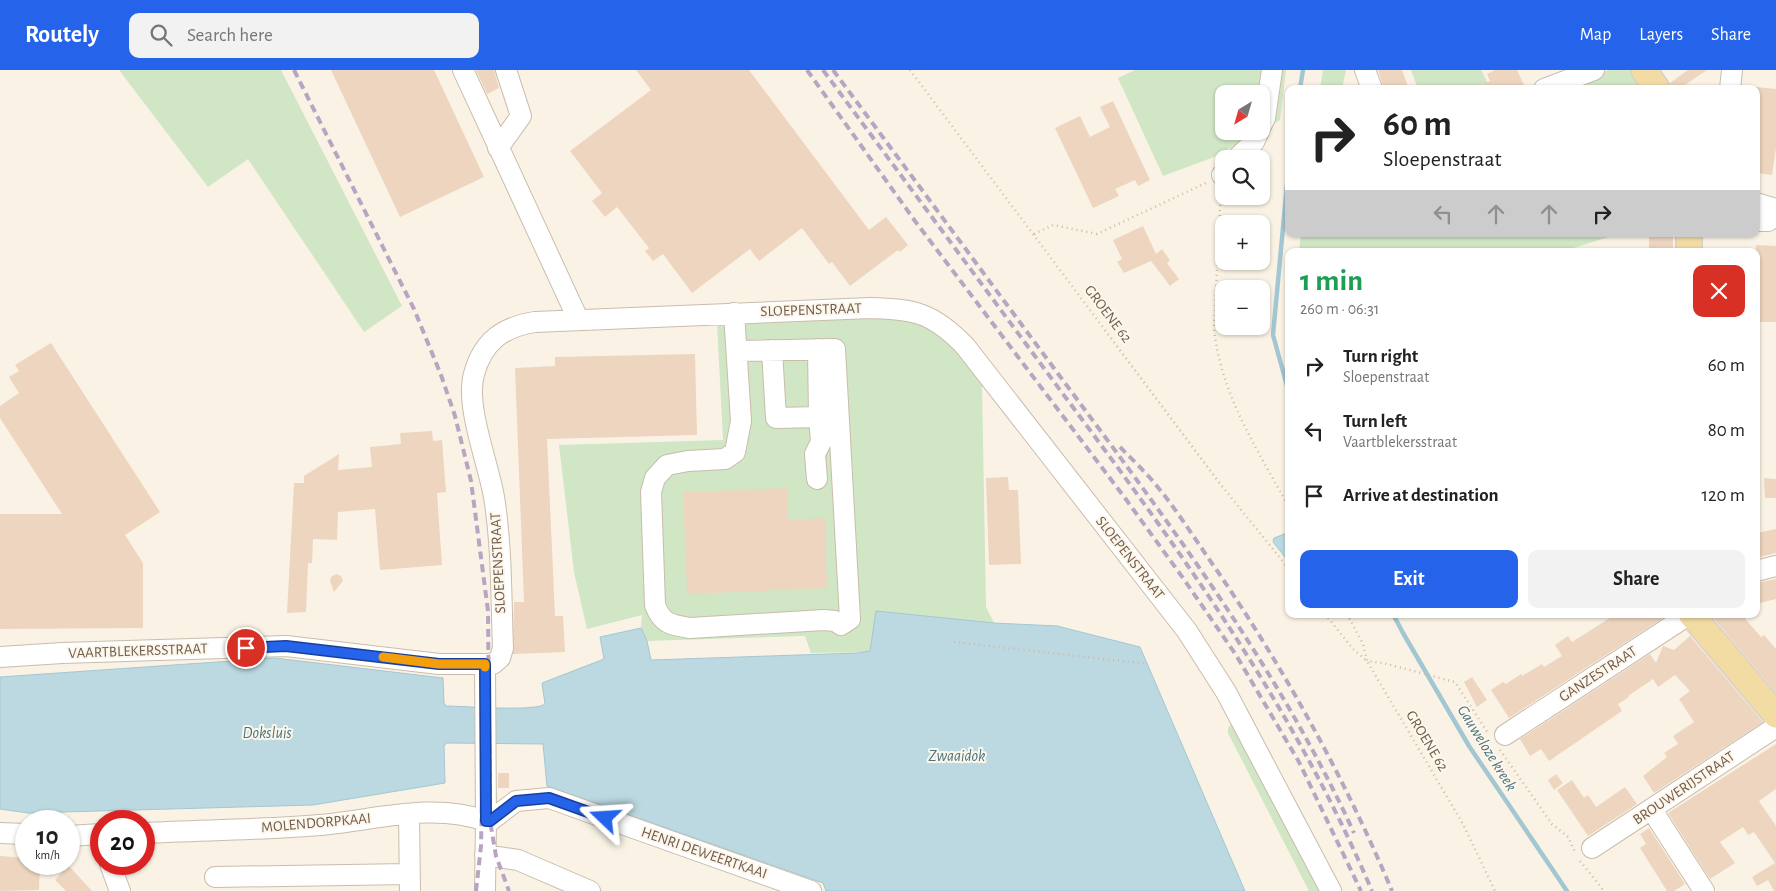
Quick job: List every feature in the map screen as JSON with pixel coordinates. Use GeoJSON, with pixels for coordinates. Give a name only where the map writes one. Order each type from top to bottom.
{"type":"FeatureCollection","features":[{"type":"Feature","properties":{"kind":"main road"},"geometry":{"type":"LineString","coordinates":[[1644,70],[1654,85]]}},
{"type":"Feature","properties":{"kind":"main road"},"geometry":{"type":"LineString","coordinates":[[1693,618],[1776,715]]}},
{"type":"Feature","properties":{"kind":"street"},"geometry":{"type":"LineString","coordinates":[[463,70],[578,320]]}},
{"type":"Feature","properties":{"kind":"street"},"geometry":{"type":"LineString","coordinates":[[498,148],[521,116],[506,70]]}},
{"type":"Feature","properties":{"kind":"street"},"geometry":{"type":"LineString","coordinates":[[1270,85],[1272,70]]}},
{"type":"Feature","properties":{"kind":"street"},"geometry":{"type":"LineString","coordinates":[[1365,70],[1371,85]]}},
{"type":"Feature","properties":{"kind":"street"},"geometry":{"type":"LineString","coordinates":[[1555,85],[1594,70]]}},
{"type":"Feature","properties":{"kind":"street"},"geometry":{"type":"LineString","coordinates":[[1730,85],[1732,70]]}},
{"type":"Feature","properties":{"kind":"street"},"geometry":{"type":"LineString","coordinates":[[1246,150],[1255,140]]}},
{"type":"Feature","properties":{"kind":"street"},"geometry":{"type":"LineString","coordinates":[[1760,204],[1776,209]]}},
{"type":"Feature","properties":{"kind":"street"},"geometry":{"type":"LineString","coordinates":[[1760,220],[1768,221],[1776,216]]}},
{"type":"Feature","properties":{"kind":"street","name":"SLOEPENSTRAAT"},"geometry":{"type":"LineString","coordinates":[[485,664],[493,664],[502,653],[500,553],[494,497],[472,400],[474,375],[488,345],[501,333],[517,325],[535,322],[870,308],[896,308],[914,312],[933,319],[949,330],[965,346],[1187,631],[1226,692],[1331,891]]}},
{"type":"Feature","properties":{"kind":"street"},"geometry":{"type":"LineString","coordinates":[[734,313],[736,351],[741,421],[735,452],[725,459],[688,461],[667,466],[655,478],[651,492],[656,605],[659,616],[674,626],[690,628],[824,620],[841,625],[850,619],[835,349],[736,351]]}},
{"type":"Feature","properties":{"kind":"street"},"geometry":{"type":"LineString","coordinates":[[817,479],[815,454],[821,442],[818,349]]}},
{"type":"Feature","properties":{"kind":"street"},"geometry":{"type":"LineString","coordinates":[[772,350],[776,418],[819,417]]}},
{"type":"Feature","properties":{"kind":"street"},"geometry":{"type":"LineString","coordinates":[[1760,570],[1776,566]]}},
{"type":"Feature","properties":{"kind":"street","name":"GANZESTRAAT"},"geometry":{"type":"LineString","coordinates":[[1498,740],[1684,618]]}},
{"type":"Feature","properties":{"kind":"street","name":"VAARTBLEKERSSTRAAT"},"geometry":{"type":"LineString","coordinates":[[0,657],[62,653],[286,646],[439,664],[485,664]]}},
{"type":"Feature","properties":{"kind":"street"},"geometry":{"type":"LineString","coordinates":[[485,664],[485,891]]}},
{"type":"Feature","properties":{"kind":"street","name":"BROUWERIJSTRAAT"},"geometry":{"type":"LineString","coordinates":[[1592,848],[1776,727]]}},
{"type":"Feature","properties":{"kind":"street","name":"HENRI DEWEERTKAAI"},"geometry":{"type":"LineString","coordinates":[[486,821],[490,821],[516,801],[549,798],[811,891]]}},
{"type":"Feature","properties":{"kind":"street"},"geometry":{"type":"LineString","coordinates":[[1652,810],[1704,891]]}},
{"type":"Feature","properties":{"kind":"street","name":"MOLENDORPKAAI"},"geometry":{"type":"LineString","coordinates":[[155,832],[319,825],[434,811],[454,812],[486,821]]}},
{"type":"Feature","properties":{"kind":"street"},"geometry":{"type":"LineString","coordinates":[[214,877],[410,882],[409,814]]}},
{"type":"Feature","properties":{"kind":"street"},"geometry":{"type":"LineString","coordinates":[[0,833],[15,834]]}},
{"type":"Feature","properties":{"kind":"street"},"geometry":{"type":"LineString","coordinates":[[486,855],[518,860],[590,891]]}},
{"type":"Feature","properties":{"kind":"street"},"geometry":{"type":"LineString","coordinates":[[114,875],[120,891]]}},
{"type":"Feature","properties":{"kind":"path","name":"GROENE 62"},"geometry":{"type":"LineString","coordinates":[[910,70],[1221,485],[1285,565]]}},
{"type":"Feature","properties":{"kind":"path"},"geometry":{"type":"LineString","coordinates":[[1034,234],[1053,225],[1096,234],[1215,178]]}},
{"type":"Feature","properties":{"kind":"path"},"geometry":{"type":"LineString","coordinates":[[1221,205],[1214,328],[1216,351],[1237,408],[1285,499]]}},
{"type":"Feature","properties":{"kind":"path","name":"GROENE 62"},"geometry":{"type":"LineString","coordinates":[[1328,618],[1353,649],[1367,661],[1463,824],[1494,891]]}},
{"type":"Feature","properties":{"kind":"path"},"geometry":{"type":"LineString","coordinates":[[1349,618],[1363,644],[1367,661],[1455,682],[1498,740],[1552,824],[1568,837],[1573,850],[1604,891]]}},
{"type":"Feature","properties":{"kind":"path"},"geometry":{"type":"LineString","coordinates":[[954,642],[1148,664]]}},
{"type":"Feature","properties":{"kind":"green space"},"geometry":{"type":"Polygon","coordinates":[[[119,70],[281,70],[402,306],[364,332],[248,159],[208,187],[119,70]]]}},
{"type":"Feature","properties":{"kind":"green space"},"geometry":{"type":"Polygon","coordinates":[[[1135,70],[1286,70],[1280,120],[1270,126],[1270,85],[1215,85],[1215,140],[1244,140],[1226,150],[1215,150],[1214,157],[1163,176],[1118,78],[1135,70]]]}},
{"type":"Feature","properties":{"kind":"green space"},"geometry":{"type":"Polygon","coordinates":[[[1323,70],[1346,70],[1343,85],[1321,85],[1323,70]]]}},
{"type":"Feature","properties":{"kind":"green space"},"geometry":{"type":"Polygon","coordinates":[[[1411,70],[1481,70],[1489,85],[1417,85],[1411,70]]]}},
{"type":"Feature","properties":{"kind":"green space"},"geometry":{"type":"Polygon","coordinates":[[[1609,70],[1630,70],[1639,85],[1569,85],[1609,70]]]}},
{"type":"Feature","properties":{"kind":"green space"},"geometry":{"type":"Polygon","coordinates":[[[1301,237],[1608,237],[1574,248],[1299,248],[1301,237]]]}},
{"type":"Feature","properties":{"kind":"green space"},"geometry":{"type":"Polygon","coordinates":[[[856,317],[887,318],[912,322],[936,332],[955,349],[982,385],[986,607],[994,623],[877,611],[870,652],[811,653],[805,636],[647,641],[641,628],[642,615],[587,629],[574,572],[559,445],[723,440],[717,323],[856,317]]]}},
{"type":"Feature","properties":{"kind":"green space"},"geometry":{"type":"Polygon","coordinates":[[[1232,723],[1321,891],[1309,891],[1228,733],[1228,728],[1232,723]]]}},
{"type":"Feature","properties":{"kind":"water"},"geometry":{"type":"Polygon","coordinates":[[[1285,534],[1285,557],[1273,542],[1274,538],[1285,534]]]}},
{"type":"Feature","properties":{"kind":"water","name":"Zwaaidok"},"geometry":{"type":"Polygon","coordinates":[[[876,611],[994,623],[1057,626],[1140,647],[1245,891],[826,891],[823,883],[547,786],[543,744],[447,743],[444,746],[445,783],[313,805],[80,812],[80,810],[15,811],[0,809],[0,677],[275,658],[443,678],[444,703],[446,706],[528,708],[545,704],[542,683],[604,659],[600,637],[641,628],[647,641],[651,660],[858,653],[870,651],[876,611]]]}},
{"type":"Feature","properties":{"kind":"building"},"geometry":{"type":"Polygon","coordinates":[[[331,70],[434,70],[484,177],[400,217],[331,70]]]}},
{"type":"Feature","properties":{"kind":"building"},"geometry":{"type":"Polygon","coordinates":[[[476,70],[494,70],[499,88],[487,94],[476,70]]]}},
{"type":"Feature","properties":{"kind":"building"},"geometry":{"type":"Polygon","coordinates":[[[636,70],[749,70],[869,230],[886,217],[908,245],[900,252],[898,250],[850,286],[832,262],[829,264],[802,228],[759,261],[750,249],[692,293],[663,254],[653,261],[645,251],[649,248],[617,207],[605,217],[592,201],[602,193],[570,151],[651,90],[636,70]]]}},
{"type":"Feature","properties":{"kind":"building"},"geometry":{"type":"Polygon","coordinates":[[[1378,70],[1402,70],[1408,85],[1383,85],[1378,70]]]}},
{"type":"Feature","properties":{"kind":"building"},"geometry":{"type":"Polygon","coordinates":[[[1495,70],[1517,70],[1524,85],[1481,85],[1490,81],[1487,74],[1495,70]]]}},
{"type":"Feature","properties":{"kind":"building"},"geometry":{"type":"Polygon","coordinates":[[[1688,70],[1707,70],[1685,85],[1670,85],[1670,83],[1688,70]]]}},
{"type":"Feature","properties":{"kind":"building"},"geometry":{"type":"Polygon","coordinates":[[[1760,87],[1776,89],[1776,148],[1772,175],[1760,174],[1760,87]]]}},
{"type":"Feature","properties":{"kind":"building"},"geometry":{"type":"Polygon","coordinates":[[[1113,101],[1150,180],[1138,186],[1135,180],[1115,189],[1119,196],[1093,208],[1055,128],[1080,116],[1090,137],[1110,127],[1100,107],[1113,101]]]}},
{"type":"Feature","properties":{"kind":"building"},"geometry":{"type":"Polygon","coordinates":[[[1143,226],[1156,254],[1162,249],[1170,260],[1167,263],[1179,279],[1170,286],[1151,261],[1124,273],[1117,262],[1122,259],[1113,240],[1143,226]]]}},
{"type":"Feature","properties":{"kind":"building"},"geometry":{"type":"Polygon","coordinates":[[[1649,237],[1673,237],[1673,248],[1649,248],[1649,237]]]}},
{"type":"Feature","properties":{"kind":"building"},"geometry":{"type":"Polygon","coordinates":[[[1756,245],[1776,246],[1776,322],[1760,322],[1760,248],[1756,248],[1756,245]]]}},
{"type":"Feature","properties":{"kind":"building"},"geometry":{"type":"Polygon","coordinates":[[[51,343],[160,512],[125,535],[143,563],[143,628],[0,629],[0,514],[62,514],[0,418],[0,406],[19,393],[9,377],[19,371],[15,365],[51,343]]]}},
{"type":"Feature","properties":{"kind":"building"},"geometry":{"type":"Polygon","coordinates":[[[695,354],[697,435],[547,439],[555,616],[563,616],[565,652],[513,654],[514,602],[524,602],[515,368],[555,366],[555,357],[695,354]]]}},
{"type":"Feature","properties":{"kind":"building"},"geometry":{"type":"Polygon","coordinates":[[[432,431],[433,441],[442,440],[446,492],[437,493],[442,565],[380,570],[375,509],[338,512],[337,540],[313,539],[312,563],[308,563],[306,612],[287,613],[294,483],[304,483],[304,476],[339,454],[338,470],[372,467],[370,447],[401,444],[400,433],[432,431]]]}},
{"type":"Feature","properties":{"kind":"building"},"geometry":{"type":"Polygon","coordinates":[[[1008,477],[1009,490],[1018,490],[1021,564],[989,565],[986,478],[1008,477]]]}},
{"type":"Feature","properties":{"kind":"building"},"geometry":{"type":"Polygon","coordinates":[[[1764,478],[1776,479],[1776,498],[1765,498],[1764,478]]]}},
{"type":"Feature","properties":{"kind":"building"},"geometry":{"type":"Polygon","coordinates":[[[787,488],[788,520],[825,518],[827,588],[687,594],[683,492],[787,488]]]}},
{"type":"Feature","properties":{"kind":"building"},"geometry":{"type":"Polygon","coordinates":[[[1776,529],[1776,553],[1760,557],[1760,532],[1776,529]]]}},
{"type":"Feature","properties":{"kind":"building"},"geometry":{"type":"Polygon","coordinates":[[[336,574],[341,576],[343,581],[334,592],[330,581],[331,577],[336,574]]]}},
{"type":"Feature","properties":{"kind":"building"},"geometry":{"type":"Polygon","coordinates":[[[1776,579],[1776,599],[1760,603],[1760,582],[1776,579]]]}},
{"type":"Feature","properties":{"kind":"building"},"geometry":{"type":"Polygon","coordinates":[[[1610,618],[1663,618],[1509,718],[1491,690],[1503,682],[1506,684],[1542,664],[1544,667],[1562,656],[1555,645],[1568,636],[1572,642],[1610,618]]]}},
{"type":"Feature","properties":{"kind":"building"},"geometry":{"type":"Polygon","coordinates":[[[1713,618],[1744,618],[1761,637],[1764,635],[1776,649],[1776,693],[1713,618]]]}},
{"type":"Feature","properties":{"kind":"building"},"geometry":{"type":"Polygon","coordinates":[[[1690,636],[1763,722],[1654,793],[1643,776],[1667,757],[1664,753],[1678,744],[1673,736],[1694,722],[1679,699],[1690,691],[1675,675],[1658,687],[1653,679],[1628,696],[1618,704],[1622,711],[1549,761],[1541,749],[1530,756],[1520,739],[1650,654],[1656,663],[1663,646],[1674,650],[1690,636]]]}},
{"type":"Feature","properties":{"kind":"building"},"geometry":{"type":"Polygon","coordinates":[[[1472,677],[1487,700],[1477,707],[1464,682],[1472,677]]]}},
{"type":"Feature","properties":{"kind":"building"},"geometry":{"type":"Polygon","coordinates":[[[1776,744],[1776,789],[1759,801],[1776,826],[1776,891],[1774,891],[1768,880],[1757,886],[1752,877],[1775,863],[1754,832],[1748,835],[1743,827],[1720,842],[1735,863],[1710,879],[1668,813],[1776,744]]]}},
{"type":"Feature","properties":{"kind":"building"},"geometry":{"type":"Polygon","coordinates":[[[498,773],[509,773],[509,788],[498,788],[498,773]]]}},
{"type":"Feature","properties":{"kind":"building"},"geometry":{"type":"Polygon","coordinates":[[[1556,774],[1563,783],[1554,790],[1548,780],[1556,774]]]}},
{"type":"Feature","properties":{"kind":"building"},"geometry":{"type":"Polygon","coordinates":[[[1572,780],[1584,798],[1588,795],[1596,807],[1625,787],[1637,804],[1588,836],[1557,790],[1572,780]]]}},
{"type":"Feature","properties":{"kind":"building"},"geometry":{"type":"Polygon","coordinates":[[[1649,828],[1685,884],[1674,891],[1667,891],[1640,848],[1646,844],[1640,834],[1649,828]]]}},
{"type":"Feature","properties":{"kind":"building"},"geometry":{"type":"Polygon","coordinates":[[[0,856],[15,857],[15,875],[40,875],[39,890],[0,891],[0,856]]]}},
{"type":"Feature","properties":{"kind":"building"},"geometry":{"type":"Polygon","coordinates":[[[59,875],[77,875],[92,891],[66,891],[55,880],[59,875]]]}},
{"type":"Feature","properties":{"kind":"waterway","name":"Gauweloze kreek"},"geometry":{"type":"LineString","coordinates":[[1301,85],[1303,70]]}},
{"type":"Feature","properties":{"kind":"waterway","name":"Gauweloze kreek"},"geometry":{"type":"LineString","coordinates":[[1285,206],[1273,335],[1285,378]]}},
{"type":"Feature","properties":{"kind":"waterway","name":"Gauweloze kreek"},"geometry":{"type":"LineString","coordinates":[[1395,618],[1469,746],[1567,891]]}},
{"type":"Feature","properties":{"kind":"railway"},"geometry":{"type":"LineString","coordinates":[[294,70],[414,309],[441,375],[455,416],[471,481],[488,611],[490,821],[496,856],[509,891]]}},
{"type":"Feature","properties":{"kind":"railway"},"geometry":{"type":"LineString","coordinates":[[807,70],[915,221],[1125,498],[1236,655],[1299,762],[1361,891]]}},
{"type":"Feature","properties":{"kind":"railway"},"geometry":{"type":"LineString","coordinates":[[823,70],[1105,450],[1191,570],[1270,693],[1307,757],[1341,823],[1372,891]]}},
{"type":"Feature","properties":{"kind":"railway"},"geometry":{"type":"LineString","coordinates":[[833,70],[1196,562],[1231,614],[1296,721],[1354,833]]}},
{"type":"Feature","properties":{"kind":"railway"},"geometry":{"type":"LineString","coordinates":[[1120,447],[1169,501],[1243,610],[1291,687],[1355,808],[1392,891]]}},
{"type":"Feature","properties":{"kind":"railway"},"geometry":{"type":"LineString","coordinates":[[476,891],[481,846],[482,801]]}},
{"type":"Feature","properties":{"kind":"slow traffic"},"geometry":{"type":"LineString","coordinates":[[383,657],[439,664],[485,664],[485,667]]}},
{"type":"Feature","properties":{"kind":"route"},"geometry":{"type":"LineString","coordinates":[[246,648],[286,646],[439,664],[485,664],[486,821],[490,821],[516,801],[549,798],[605,818]]}},
{"type":"Feature","properties":{"kind":"water label","name":"Doksluis"},"geometry":{"type":"Point","coordinates":[267,733]}}]}
